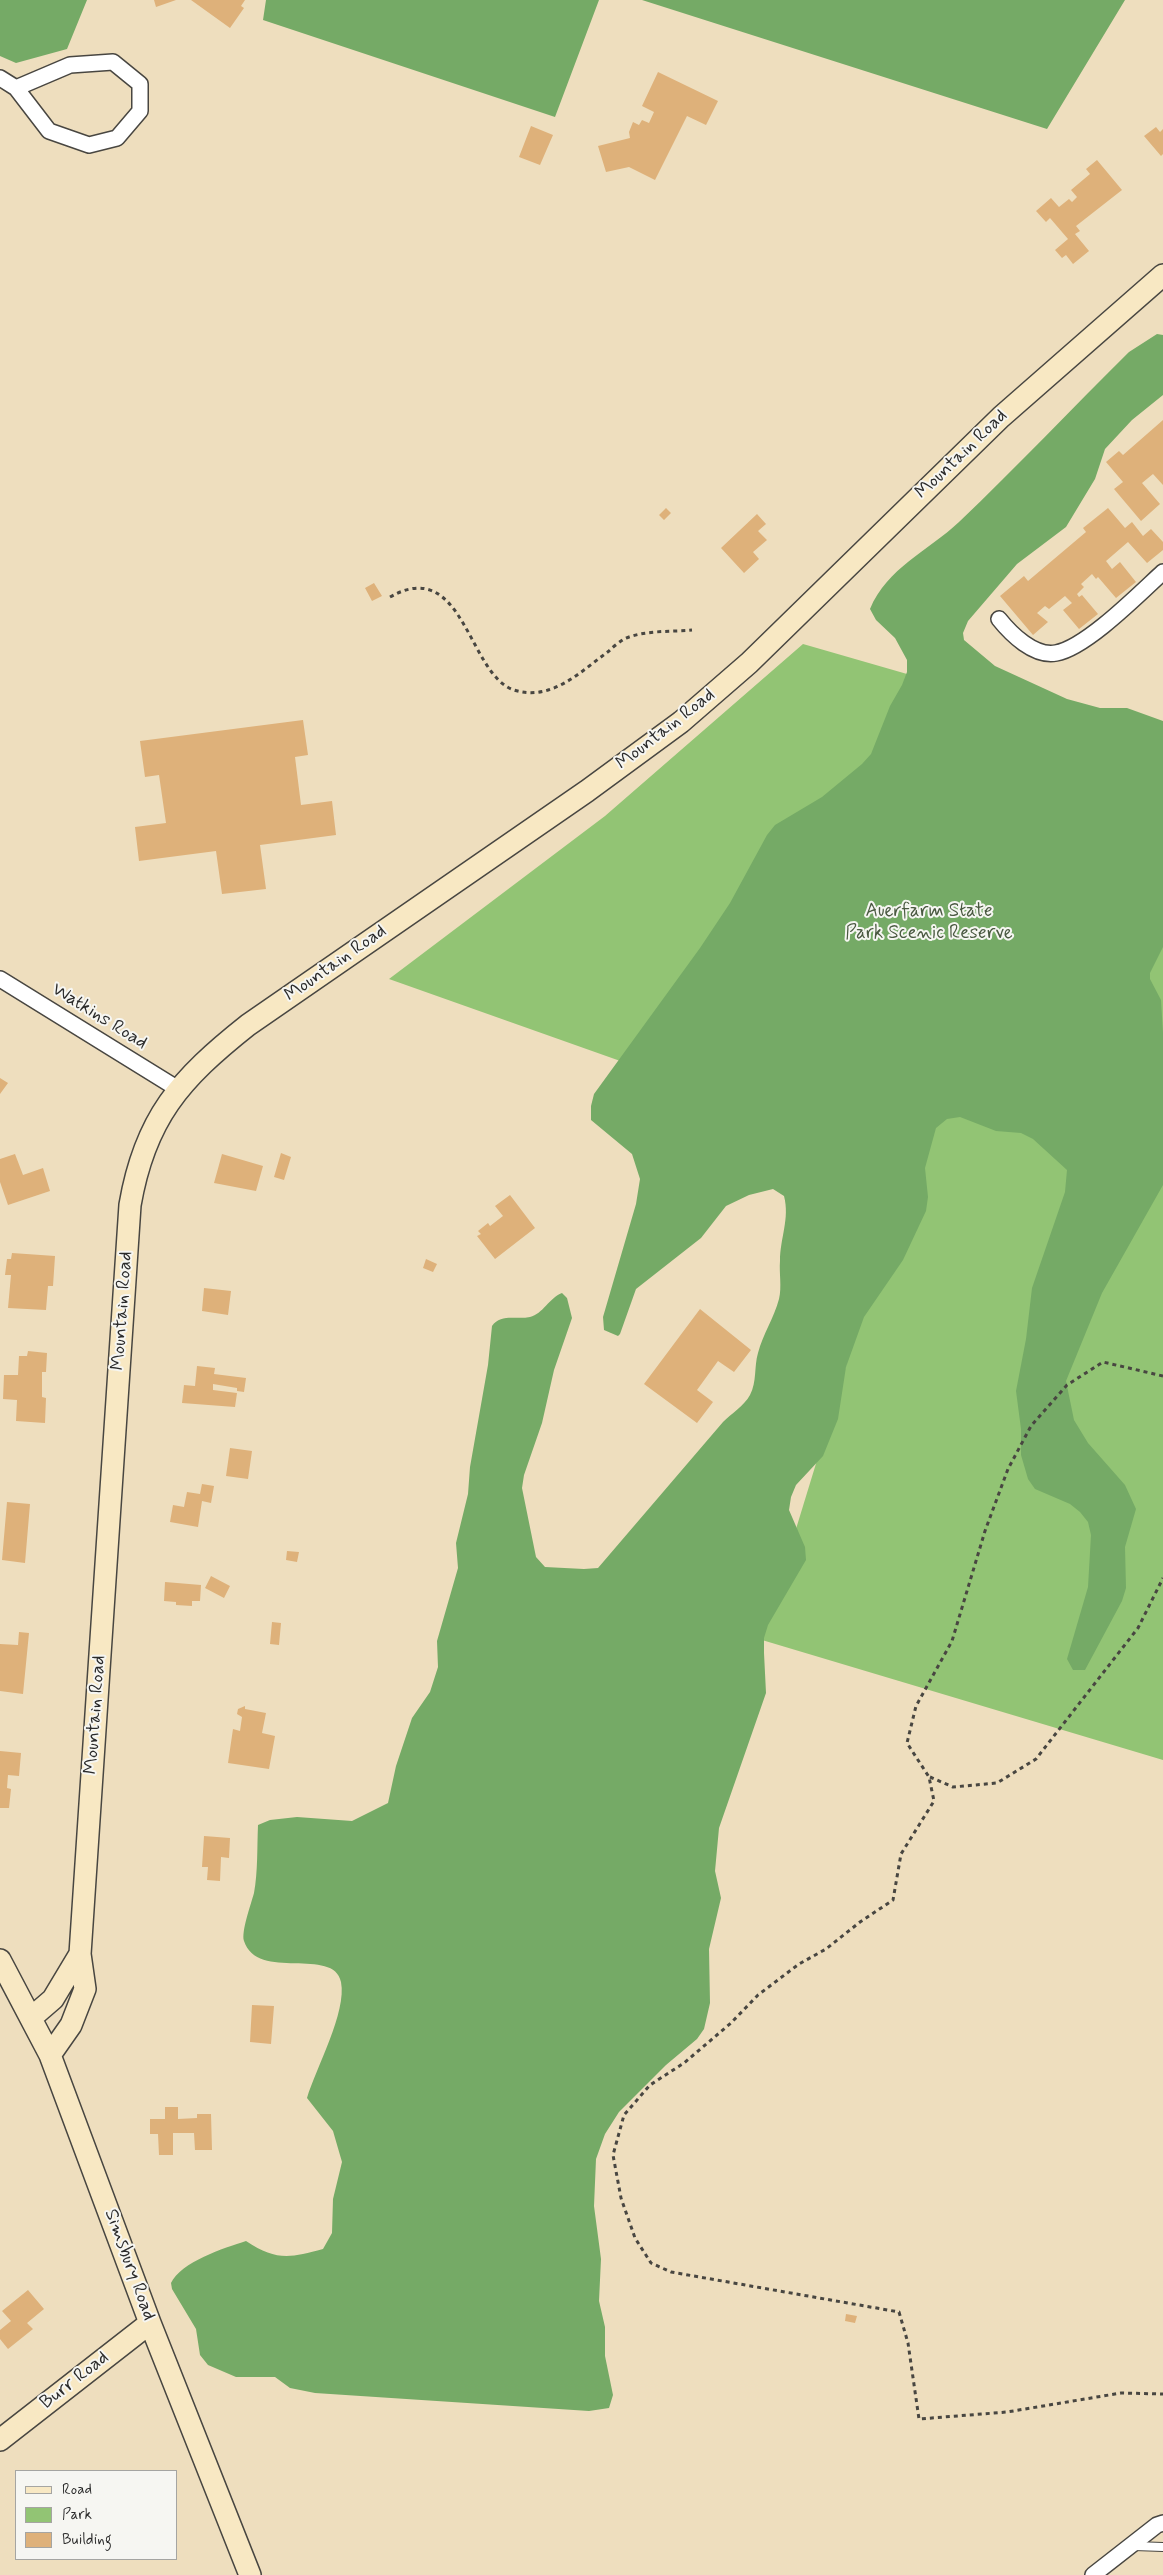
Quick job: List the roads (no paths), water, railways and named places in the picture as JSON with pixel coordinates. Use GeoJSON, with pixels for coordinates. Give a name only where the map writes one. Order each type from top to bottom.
{"type":"FeatureCollection","features":[{"type":"Feature","properties":{"kind":"main road","name":"Mountain Road"},"geometry":{"type":"LineString","coordinates":[[50,2056],[71,2025],[85,1989],[80,1954],[130,1205],[142,1150],[159,1117],[178,1089],[216,1050],[248,1025],[587,791],[681,722],[749,663],[1001,417],[1163,275]]}},
{"type":"Feature","properties":{"kind":"main road","name":"Mountain Road"},"geometry":{"type":"LineString","coordinates":[[31,2018],[53,1999],[80,1954]]}},
{"type":"Feature","properties":{"kind":"main road","name":"Simsbury Road"},"geometry":{"type":"LineString","coordinates":[[0,1960],[50,2056],[150,2323],[250,2575]]}},
{"type":"Feature","properties":{"kind":"main road","name":"Burr Road"},"geometry":{"type":"LineString","coordinates":[[0,2440],[150,2323]]}},
{"type":"Feature","properties":{"kind":"street"},"geometry":{"type":"LineString","coordinates":[[0,78],[16,88],[49,131],[89,144],[117,138],[140,111],[140,84],[113,62],[70,65],[16,88]]}},
{"type":"Feature","properties":{"kind":"street"},"geometry":{"type":"LineString","coordinates":[[999,619],[1012,635],[1038,650],[1056,653],[1079,643],[1163,572]]}},
{"type":"Feature","properties":{"kind":"street","name":"Watkins Road"},"geometry":{"type":"LineString","coordinates":[[0,979],[178,1089]]}},
{"type":"Feature","properties":{"kind":"street"},"geometry":{"type":"LineString","coordinates":[[1093,2575],[1157,2525],[1163,2523]]}},
{"type":"Feature","properties":{"kind":"lane"},"geometry":{"type":"LineString","coordinates":[[1132,2546],[1163,2547]]}},
{"type":"Feature","properties":{"kind":"park label","name":"Auerfarm State Park Scenic Reserve"},"geometry":{"type":"Point","coordinates":[929,923]}}]}
